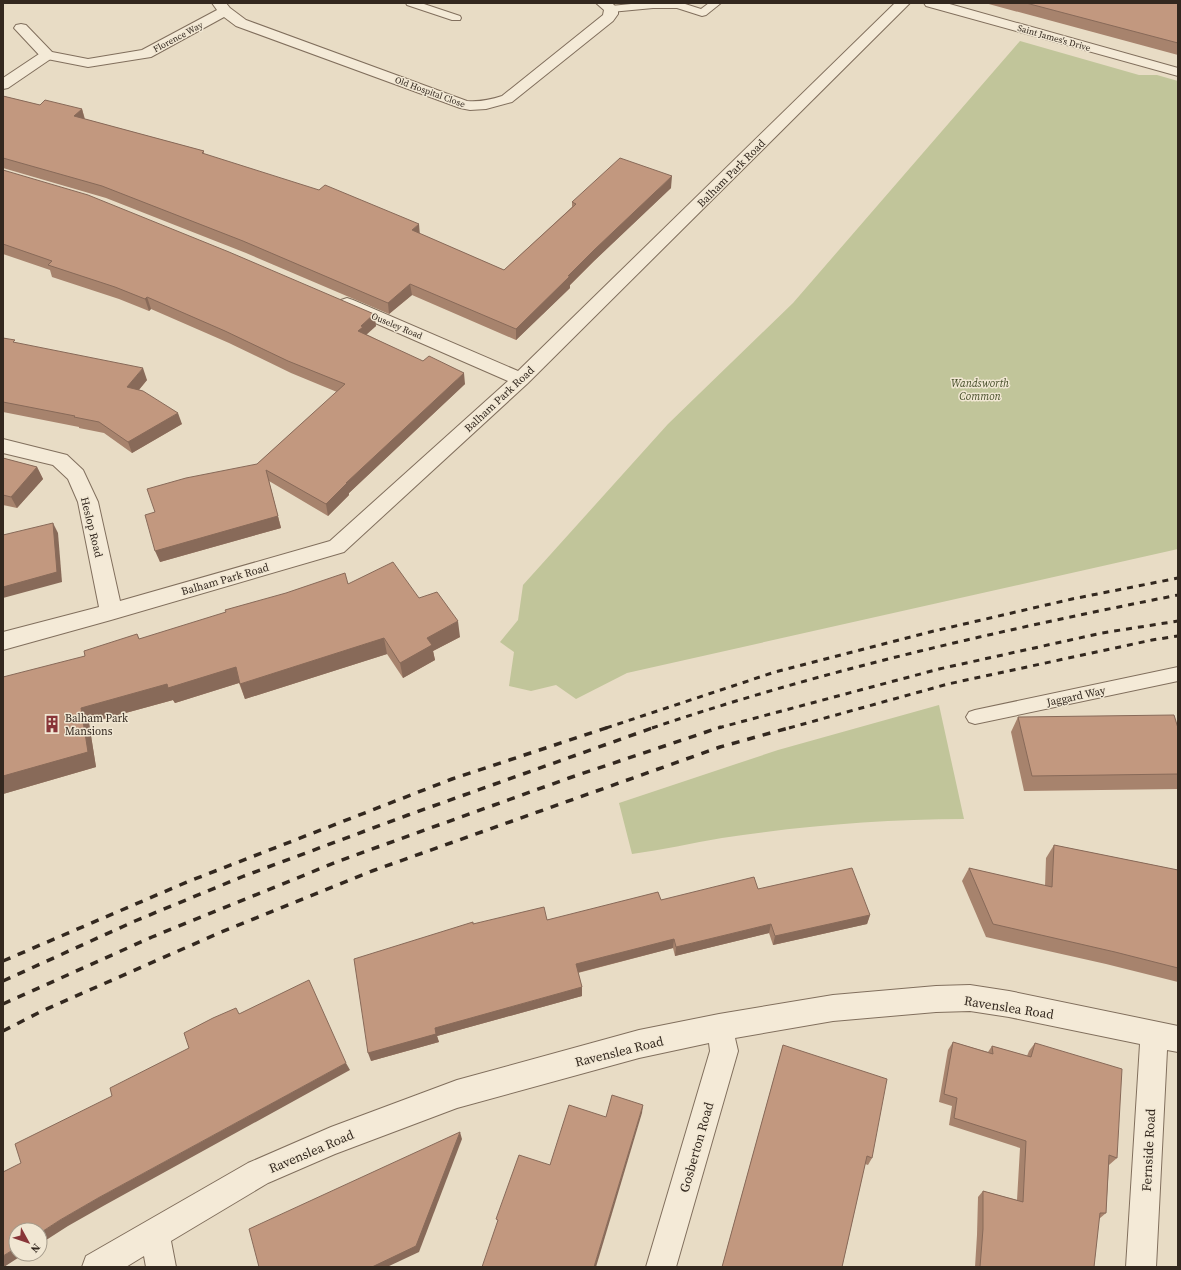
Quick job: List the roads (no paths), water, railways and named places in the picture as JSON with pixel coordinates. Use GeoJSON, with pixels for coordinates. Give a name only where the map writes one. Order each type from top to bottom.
{"type":"FeatureCollection","features":[{"type":"Feature","properties":{"kind":"street","name":"Balham Park Road"},"geometry":{"type":"LineString","coordinates":[[3,641],[111,612],[337,547],[521,379],[903,3]]}},
{"type":"Feature","properties":{"kind":"street","name":"Saint James's Drive"},"geometry":{"type":"LineString","coordinates":[[931,3],[1178,72]]}},
{"type":"Feature","properties":{"kind":"street","name":"Old Hospital Close"},"geometry":{"type":"LineString","coordinates":[[222,7],[241,23],[465,106],[477,106],[496,104],[506,99],[608,18],[611,14],[607,6]]}},
{"type":"Feature","properties":{"kind":"street","name":"Florence Way"},"geometry":{"type":"LineString","coordinates":[[47,55],[88,63],[146,54],[222,7]]}},
{"type":"Feature","properties":{"kind":"street"},"geometry":{"type":"LineString","coordinates":[[3,85],[47,55],[21,28]]}},
{"type":"Feature","properties":{"kind":"street","name":"Ouseley Road"},"geometry":{"type":"LineString","coordinates":[[334,298],[521,379]]}},
{"type":"Feature","properties":{"kind":"street","name":"Heslop Road"},"geometry":{"type":"LineString","coordinates":[[3,446],[60,460],[76,475],[88,502],[111,612]]}},
{"type":"Feature","properties":{"kind":"street","name":"Ravenslea Road"},"geometry":{"type":"LineString","coordinates":[[97,1267],[223,1192],[265,1170],[331,1141],[457,1094],[639,1044],[719,1027],[833,1008],[936,999],[970,998],[1009,1004],[1166,1036]]}},
{"type":"Feature","properties":{"kind":"street","name":"Gosberton Road"},"geometry":{"type":"LineString","coordinates":[[661,1267],[724,1051],[719,1027]]}},
{"type":"Feature","properties":{"kind":"street","name":"Fernside Road"},"geometry":{"type":"LineString","coordinates":[[1141,1267],[1166,1036]]}},
{"type":"Feature","properties":{"kind":"street"},"geometry":{"type":"LineString","coordinates":[[153,1233],[159,1252],[161,1267]]}},
{"type":"Feature","properties":{"kind":"lane"},"geometry":{"type":"LineString","coordinates":[[411,3],[456,18]]}},
{"type":"Feature","properties":{"kind":"lane"},"geometry":{"type":"LineString","coordinates":[[607,6],[678,5],[702,13],[716,3]]}},
{"type":"Feature","properties":{"kind":"lane","name":"Jaggard Way"},"geometry":{"type":"LineString","coordinates":[[975,717],[1178,674]]}},
{"type":"Feature","properties":{"kind":"railway"},"geometry":{"type":"LineString","coordinates":[[606,728],[775,672],[934,631],[1072,599],[1178,578]]}},
{"type":"Feature","properties":{"kind":"railway"},"geometry":{"type":"LineString","coordinates":[[654,727],[781,688],[913,653],[1045,622],[1178,595]]}},
{"type":"Feature","properties":{"kind":"railway"},"geometry":{"type":"LineString","coordinates":[[718,728],[939,669],[1102,633],[1178,621]]}},
{"type":"Feature","properties":{"kind":"railway"},"geometry":{"type":"LineString","coordinates":[[789,728],[948,684],[1152,640],[1178,636]]}},
{"type":"Feature","properties":{"kind":"railway"},"geometry":{"type":"LineString","coordinates":[[3,961],[187,882],[452,779],[609,727]]}},
{"type":"Feature","properties":{"kind":"railway"},"geometry":{"type":"LineString","coordinates":[[3,981],[135,921],[244,876],[408,815],[654,727]]}},
{"type":"Feature","properties":{"kind":"railway"},"geometry":{"type":"LineString","coordinates":[[3,1031],[42,1011],[219,933],[372,871],[720,747],[792,727]]}},
{"type":"Feature","properties":{"kind":"railway"},"geometry":{"type":"LineString","coordinates":[[3,1004],[152,937],[339,861],[569,778],[718,728]]}},
{"type":"Feature","properties":{"kind":"place","name":"Balham Park Mansions"},"geometry":{"type":"Point","coordinates":[52,724]}},
{"type":"Feature","properties":{"kind":"park label","name":"Wandsworth Common"},"geometry":{"type":"Point","coordinates":[980,389]}}]}
